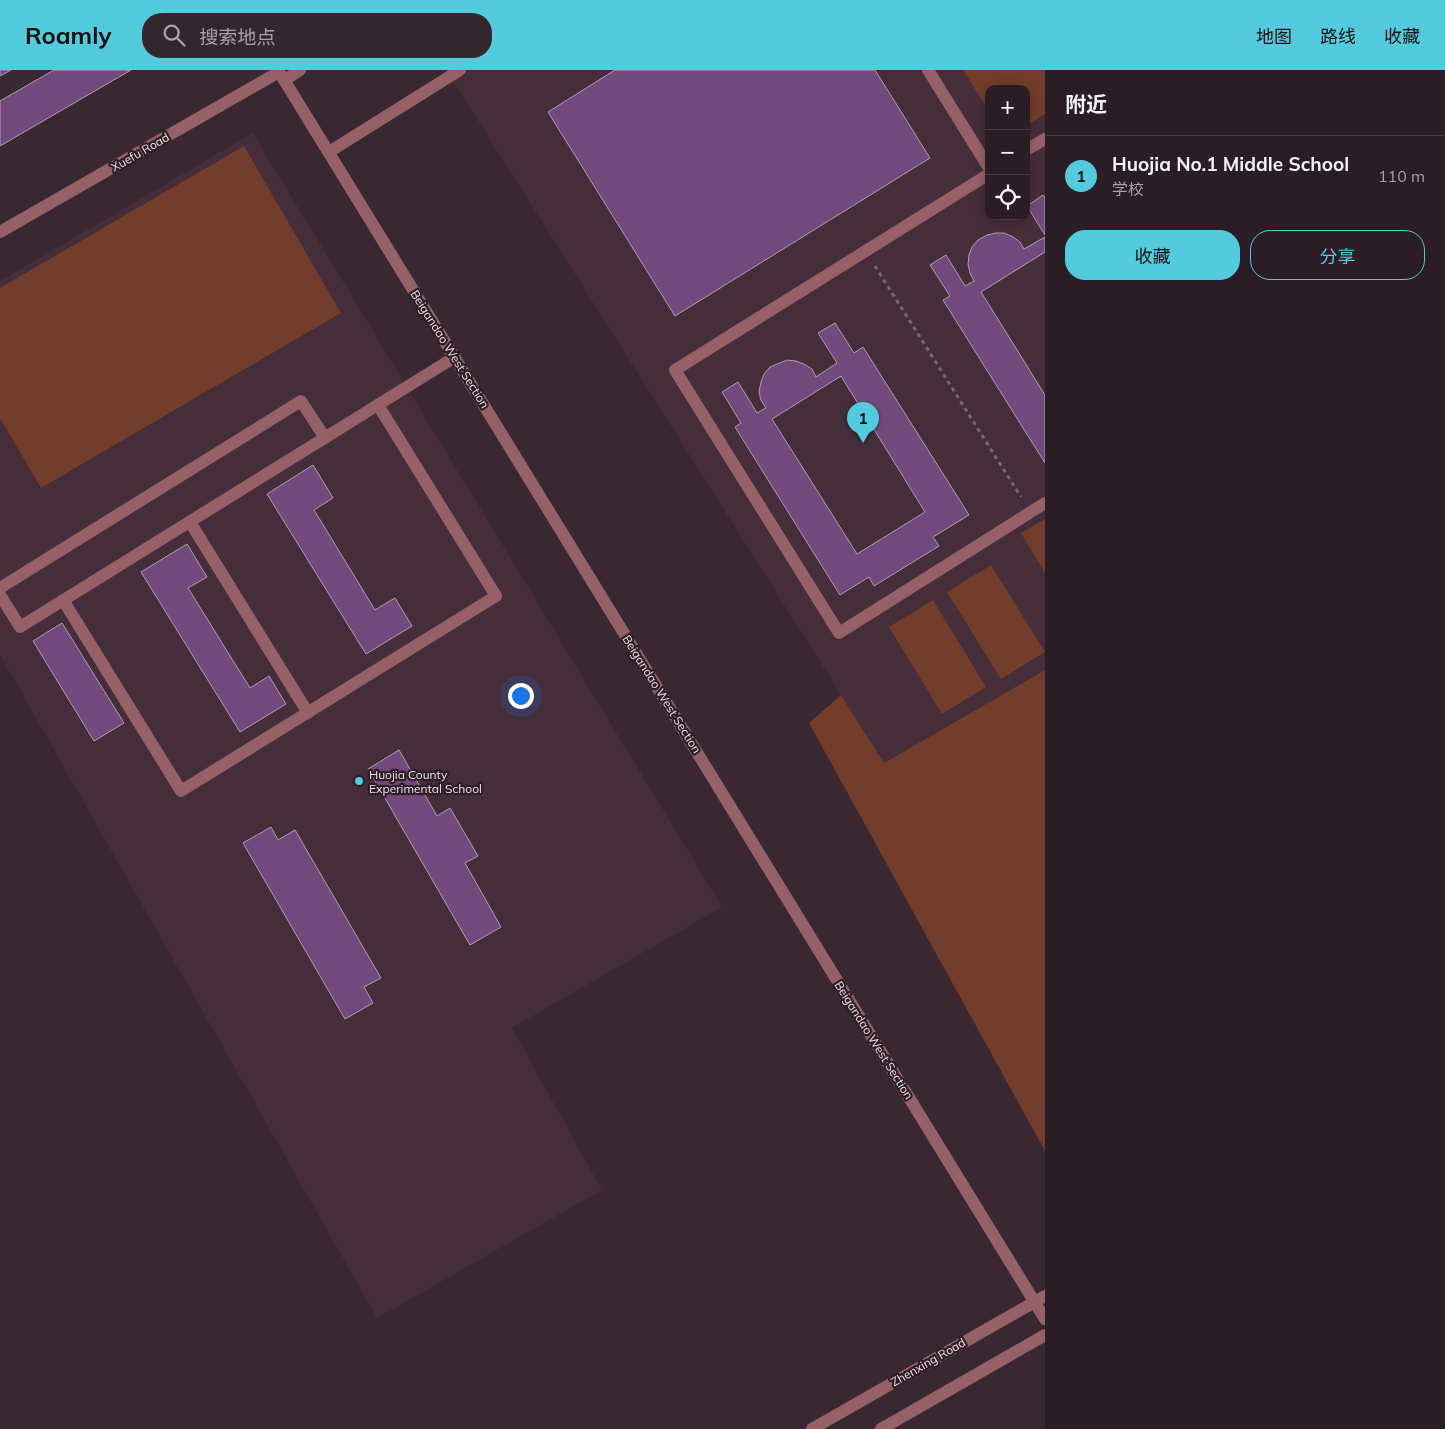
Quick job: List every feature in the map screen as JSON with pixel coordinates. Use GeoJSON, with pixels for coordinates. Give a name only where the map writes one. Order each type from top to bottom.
{"type":"FeatureCollection","features":[{"type":"Feature","properties":{"kind":"street","name":"Xuefu Road"},"geometry":{"type":"LineString","coordinates":[[0,232],[281,74],[300,70]]}},
{"type":"Feature","properties":{"kind":"street"},"geometry":{"type":"LineString","coordinates":[[329,152],[460,70]]}},
{"type":"Feature","properties":{"kind":"street"},"geometry":{"type":"LineString","coordinates":[[928,70],[985,162]]}},
{"type":"Feature","properties":{"kind":"street","name":"Beigandao West Section"},"geometry":{"type":"LineString","coordinates":[[281,74],[1040,1299],[1045,1319]]}},
{"type":"Feature","properties":{"kind":"street"},"geometry":{"type":"LineString","coordinates":[[1030,148],[1045,139]]}},
{"type":"Feature","properties":{"kind":"street"},"geometry":{"type":"LineString","coordinates":[[987,175],[675,370],[839,633],[1045,502]]}},
{"type":"Feature","properties":{"kind":"street"},"geometry":{"type":"LineString","coordinates":[[0,594],[20,627],[455,357]]}},
{"type":"Feature","properties":{"kind":"street"},"geometry":{"type":"LineString","coordinates":[[0,588],[301,401],[324,438]]}},
{"type":"Feature","properties":{"kind":"street"},"geometry":{"type":"LineString","coordinates":[[63,600],[181,791],[308,713],[496,596],[378,405]]}},
{"type":"Feature","properties":{"kind":"street"},"geometry":{"type":"LineString","coordinates":[[190,522],[308,713]]}},
{"type":"Feature","properties":{"kind":"street","name":"Zhenxing Road"},"geometry":{"type":"LineString","coordinates":[[812,1429],[1040,1299]]}},
{"type":"Feature","properties":{"kind":"street"},"geometry":{"type":"LineString","coordinates":[[880,1429],[1045,1335]]}},
{"type":"Feature","properties":{"kind":"path"},"geometry":{"type":"LineString","coordinates":[[866,251],[1030,512]]}},
{"type":"Feature","properties":{"kind":"shaded area"},"geometry":{"type":"Polygon","coordinates":[[[446,70],[1045,70],[1045,670],[884,763],[446,70]]]}},
{"type":"Feature","properties":{"kind":"shaded area"},"geometry":{"type":"Polygon","coordinates":[[[963,70],[1045,70],[1045,114],[1030,123],[1030,85],[985,85],[985,105],[963,70]]]}},
{"type":"Feature","properties":{"kind":"shaded area","name":"Huojia County Experimental School"},"geometry":{"type":"Polygon","coordinates":[[[253,133],[722,907],[512,1028],[602,1190],[377,1318],[0,655],[0,281],[253,133]]]}},
{"type":"Feature","properties":{"kind":"shaded area"},"geometry":{"type":"Polygon","coordinates":[[[244,146],[341,313],[41,488],[0,418],[0,288],[244,146]]]}},
{"type":"Feature","properties":{"kind":"shaded area"},"geometry":{"type":"Polygon","coordinates":[[[1045,519],[1045,573],[1021,533],[1045,519]]]}},
{"type":"Feature","properties":{"kind":"shaded area"},"geometry":{"type":"Polygon","coordinates":[[[991,565],[1045,652],[1001,679],[947,592],[991,565]]]}},
{"type":"Feature","properties":{"kind":"shaded area"},"geometry":{"type":"Polygon","coordinates":[[[933,600],[986,687],[942,714],[889,627],[933,600]]]}},
{"type":"Feature","properties":{"kind":"shaded area"},"geometry":{"type":"Polygon","coordinates":[[[1045,670],[1045,1151],[809,723],[841,695],[884,763],[1045,670]]]}},
{"type":"Feature","properties":{"kind":"building"},"geometry":{"type":"Polygon","coordinates":[[[0,70],[11,70],[0,76],[0,70]]]}},
{"type":"Feature","properties":{"kind":"building"},"geometry":{"type":"Polygon","coordinates":[[[54,70],[131,70],[0,146],[0,101],[54,70]]]}},
{"type":"Feature","properties":{"kind":"building"},"geometry":{"type":"Polygon","coordinates":[[[615,70],[875,70],[930,158],[675,316],[548,112],[615,70]]]}},
{"type":"Feature","properties":{"kind":"building"},"geometry":{"type":"Polygon","coordinates":[[[1043,195],[1045,198],[1045,235],[1030,211],[1030,204],[1043,195]]]}},
{"type":"Feature","properties":{"kind":"building"},"geometry":{"type":"Polygon","coordinates":[[[996,233],[1004,233],[1013,237],[1020,242],[1024,249],[1045,237],[1045,252],[981,292],[1045,395],[1045,463],[943,300],[950,296],[930,265],[946,255],[965,286],[974,281],[968,264],[972,247],[978,240],[996,233]]]}},
{"type":"Feature","properties":{"kind":"building"},"geometry":{"type":"Polygon","coordinates":[[[835,323],[854,353],[863,347],[969,515],[933,537],[939,546],[874,586],[869,577],[840,595],[735,427],[741,423],[722,392],[738,382],[757,413],[766,408],[759,392],[764,374],[770,367],[787,360],[796,361],[812,369],[816,377],[837,363],[818,333],[835,323]],[[841,376],[772,419],[857,554],[925,512],[841,376]]]}},
{"type":"Feature","properties":{"kind":"building"},"geometry":{"type":"Polygon","coordinates":[[[313,465],[333,498],[314,510],[375,610],[395,598],[412,626],[366,654],[267,494],[313,465]]]}},
{"type":"Feature","properties":{"kind":"building"},"geometry":{"type":"Polygon","coordinates":[[[187,544],[207,577],[188,588],[250,688],[269,676],[286,704],[240,732],[141,572],[187,544]]]}},
{"type":"Feature","properties":{"kind":"building"},"geometry":{"type":"Polygon","coordinates":[[[62,623],[124,723],[94,741],[33,641],[62,623]]]}},
{"type":"Feature","properties":{"kind":"building"},"geometry":{"type":"Polygon","coordinates":[[[399,750],[437,816],[450,808],[478,856],[465,863],[501,927],[470,945],[368,769],[399,750]]]}},
{"type":"Feature","properties":{"kind":"building"},"geometry":{"type":"Polygon","coordinates":[[[271,827],[278,840],[295,830],[381,978],[364,987],[373,1003],[345,1019],[243,843],[271,827]]]}},
{"type":"Feature","properties":{"kind":"place","name":"Huojia No.1 Middle School"},"geometry":{"type":"Point","coordinates":[863,443]}},
{"type":"Feature","properties":{"kind":"place","name":"Huojia County Experimental School"},"geometry":{"type":"Point","coordinates":[359,781]}}]}
